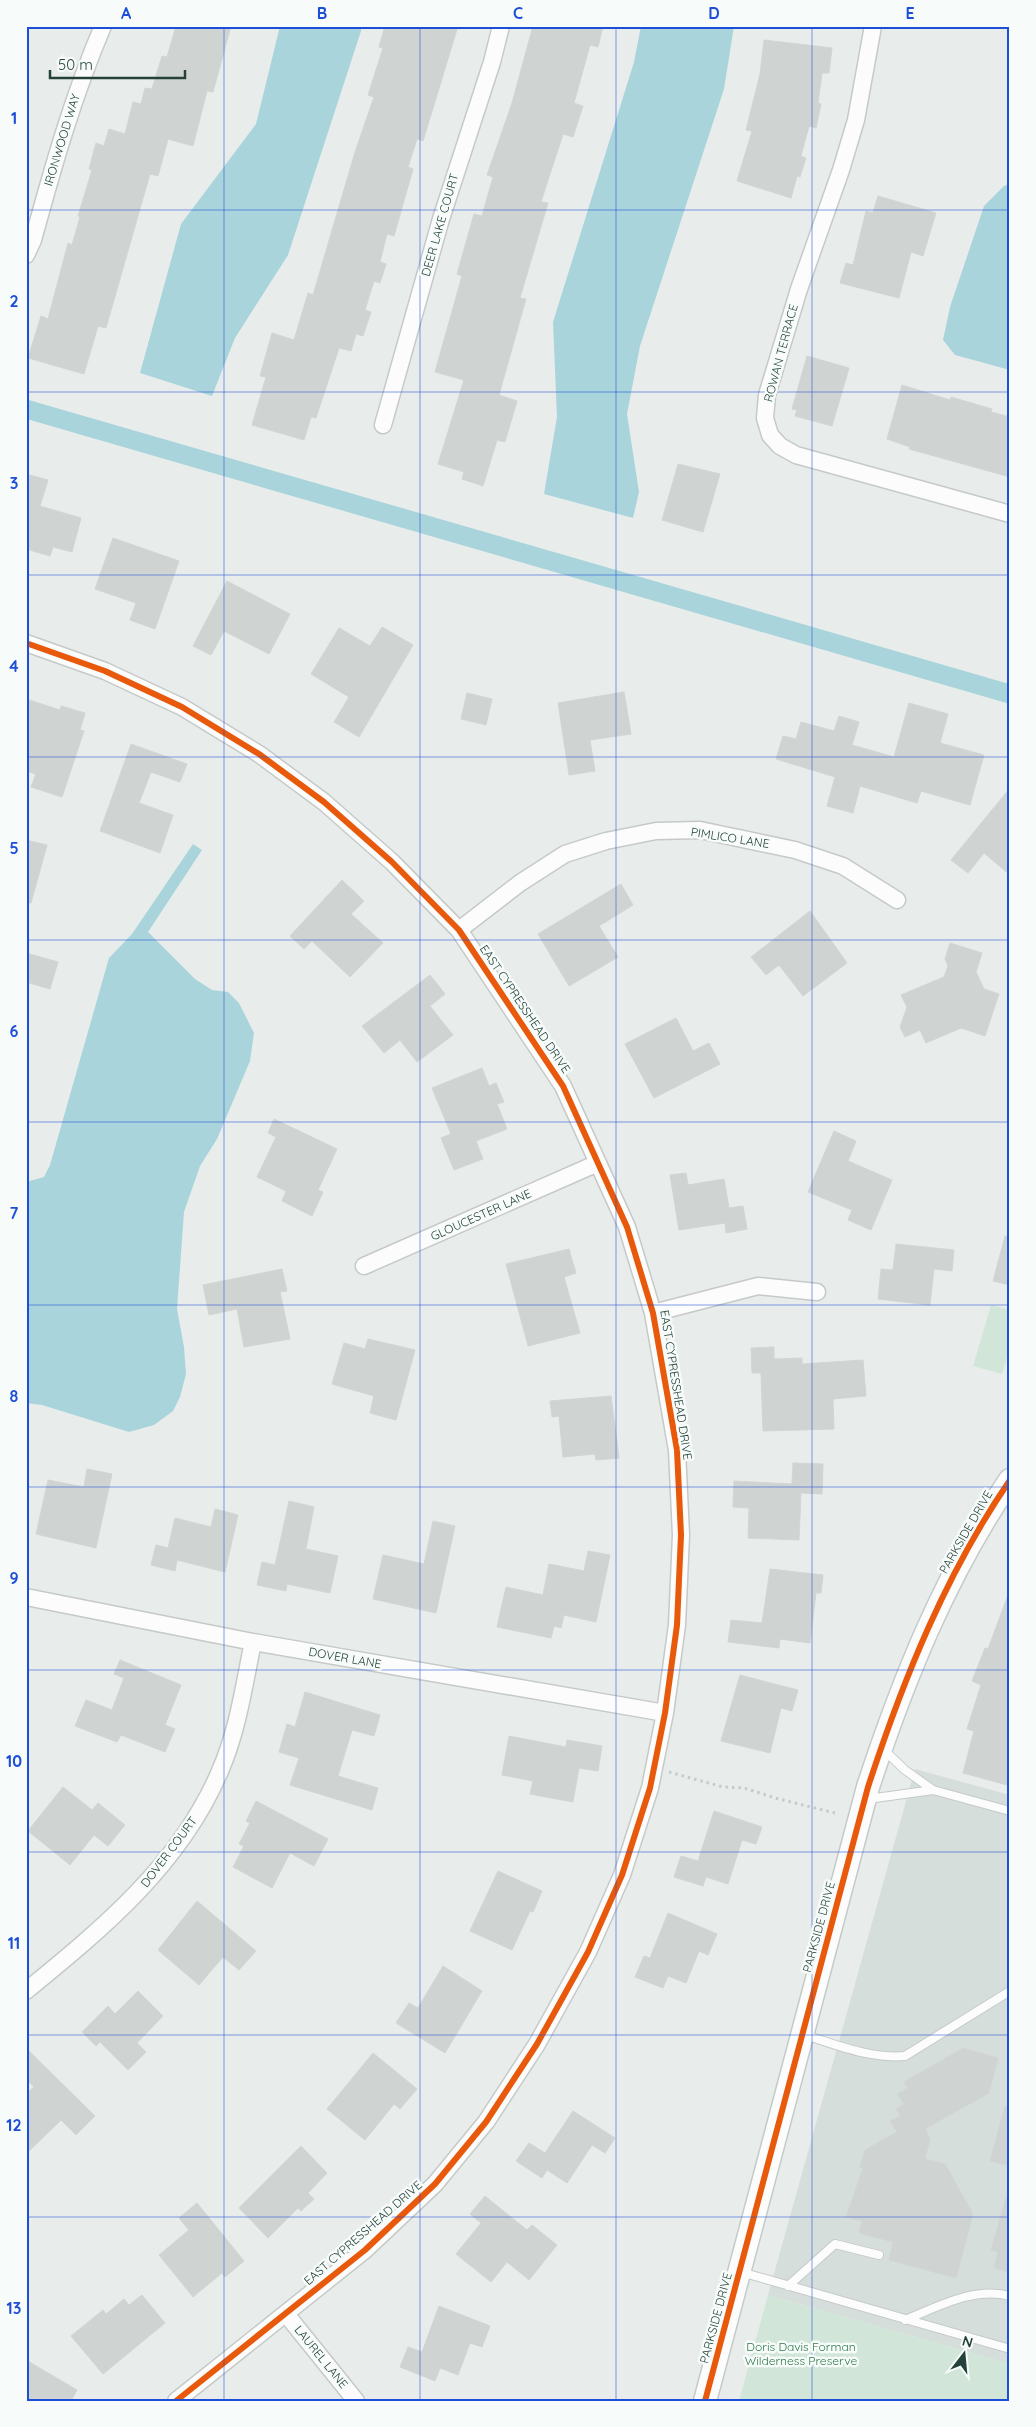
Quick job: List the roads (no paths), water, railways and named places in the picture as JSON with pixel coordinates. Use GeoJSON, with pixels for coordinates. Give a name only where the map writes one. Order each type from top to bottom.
{"type":"FeatureCollection","features":[{"type":"Feature","properties":{"kind":"street","name":"IRONWOOD WAY"},"geometry":{"type":"LineString","coordinates":[[26,255],[33,240],[62,133],[87,63],[103,26]]}},
{"type":"Feature","properties":{"kind":"street","name":"DEER LAKE COURT"},"geometry":{"type":"LineString","coordinates":[[383,425],[441,219],[492,62],[501,26]]}},
{"type":"Feature","properties":{"kind":"street","name":"ROWAN TERRACE"},"geometry":{"type":"LineString","coordinates":[[873,26],[856,120],[842,170],[799,289],[767,395],[765,418],[770,435],[780,446],[796,455],[1010,514]]}},
{"type":"Feature","properties":{"kind":"street","name":"EAST CYPRESSHEAD DRIVE"},"geometry":{"type":"LineString","coordinates":[[26,643],[105,671],[182,707],[259,754],[324,802],[392,862],[459,930],[563,1086],[627,1227],[653,1313],[677,1450],[682,1535],[677,1625],[665,1713],[650,1788],[622,1875],[588,1952],[537,2044],[486,2122],[435,2184],[365,2250],[176,2401]]}},
{"type":"Feature","properties":{"kind":"street","name":"PIMLICO LANE"},"geometry":{"type":"LineString","coordinates":[[459,930],[520,883],[565,854],[606,841],[656,831],[700,830],[795,850],[843,866],[897,900]]}},
{"type":"Feature","properties":{"kind":"street","name":"GLOUCESTER LANE"},"geometry":{"type":"LineString","coordinates":[[364,1266],[598,1164]]}},
{"type":"Feature","properties":{"kind":"street"},"geometry":{"type":"LineString","coordinates":[[653,1313],[758,1286],[817,1292]]}},
{"type":"Feature","properties":{"kind":"street","name":"PARKSIDE DRIVE"},"geometry":{"type":"LineString","coordinates":[[705,2401],[865,1800],[881,1748],[907,1678],[958,1564],[1010,1480]]}},
{"type":"Feature","properties":{"kind":"street","name":"DOVER LANE"},"geometry":{"type":"LineString","coordinates":[[26,1597],[253,1642],[665,1713]]}},
{"type":"Feature","properties":{"kind":"street","name":"DOVER COURT"},"geometry":{"type":"LineString","coordinates":[[26,1991],[106,1925],[152,1880],[194,1823],[221,1770],[238,1715],[253,1642]]}},
{"type":"Feature","properties":{"kind":"street","name":"LAUREL LANE"},"geometry":{"type":"LineString","coordinates":[[286,2314],[356,2401]]}},
{"type":"Feature","properties":{"kind":"lane"},"geometry":{"type":"LineString","coordinates":[[881,1748],[904,1770],[933,1790],[1007,1810]]}},
{"type":"Feature","properties":{"kind":"lane"},"geometry":{"type":"LineString","coordinates":[[865,1800],[933,1790]]}},
{"type":"Feature","properties":{"kind":"lane"},"geometry":{"type":"LineString","coordinates":[[803,2034],[870,2054],[891,2057],[905,2056],[1010,1992]]}},
{"type":"Feature","properties":{"kind":"lane"},"geometry":{"type":"LineString","coordinates":[[788,2286],[836,2244],[879,2255]]}},
{"type":"Feature","properties":{"kind":"lane"},"geometry":{"type":"LineString","coordinates":[[740,2271],[1010,2349]]}},
{"type":"Feature","properties":{"kind":"lane"},"geometry":{"type":"LineString","coordinates":[[906,2320],[962,2297],[1002,2294],[1010,2296]]}},
{"type":"Feature","properties":{"kind":"water"},"geometry":{"type":"Polygon","coordinates":[[[280,26],[361,26],[361,31],[288,255],[235,338],[212,396],[140,373],[181,224],[256,124],[280,26]]]}},
{"type":"Feature","properties":{"kind":"water"},"geometry":{"type":"Polygon","coordinates":[[[641,26],[734,26],[724,89],[640,346],[627,414],[639,492],[633,518],[544,494],[557,417],[553,322],[634,62],[641,26]]]}},
{"type":"Feature","properties":{"kind":"water"},"geometry":{"type":"Polygon","coordinates":[[[1010,184],[1010,370],[955,355],[943,340],[950,307],[984,206],[1004,186],[1010,184]]]}},
{"type":"Feature","properties":{"kind":"water"},"geometry":{"type":"Polygon","coordinates":[[[193,844],[202,850],[148,932],[195,979],[212,990],[228,992],[239,1003],[254,1033],[250,1061],[217,1139],[200,1166],[184,1212],[177,1309],[184,1347],[186,1374],[180,1397],[173,1411],[154,1425],[129,1432],[42,1405],[26,1403],[26,1182],[44,1177],[50,1165],[109,958],[132,934],[193,844]]]}},
{"type":"Feature","properties":{"kind":"waterway"},"geometry":{"type":"LineString","coordinates":[[26,409],[1010,694]]}},
{"type":"Feature","properties":{"kind":"park label","name":"Doris Davis Forman Wilderness Preserve"},"geometry":{"type":"Point","coordinates":[801,2354]}}]}
